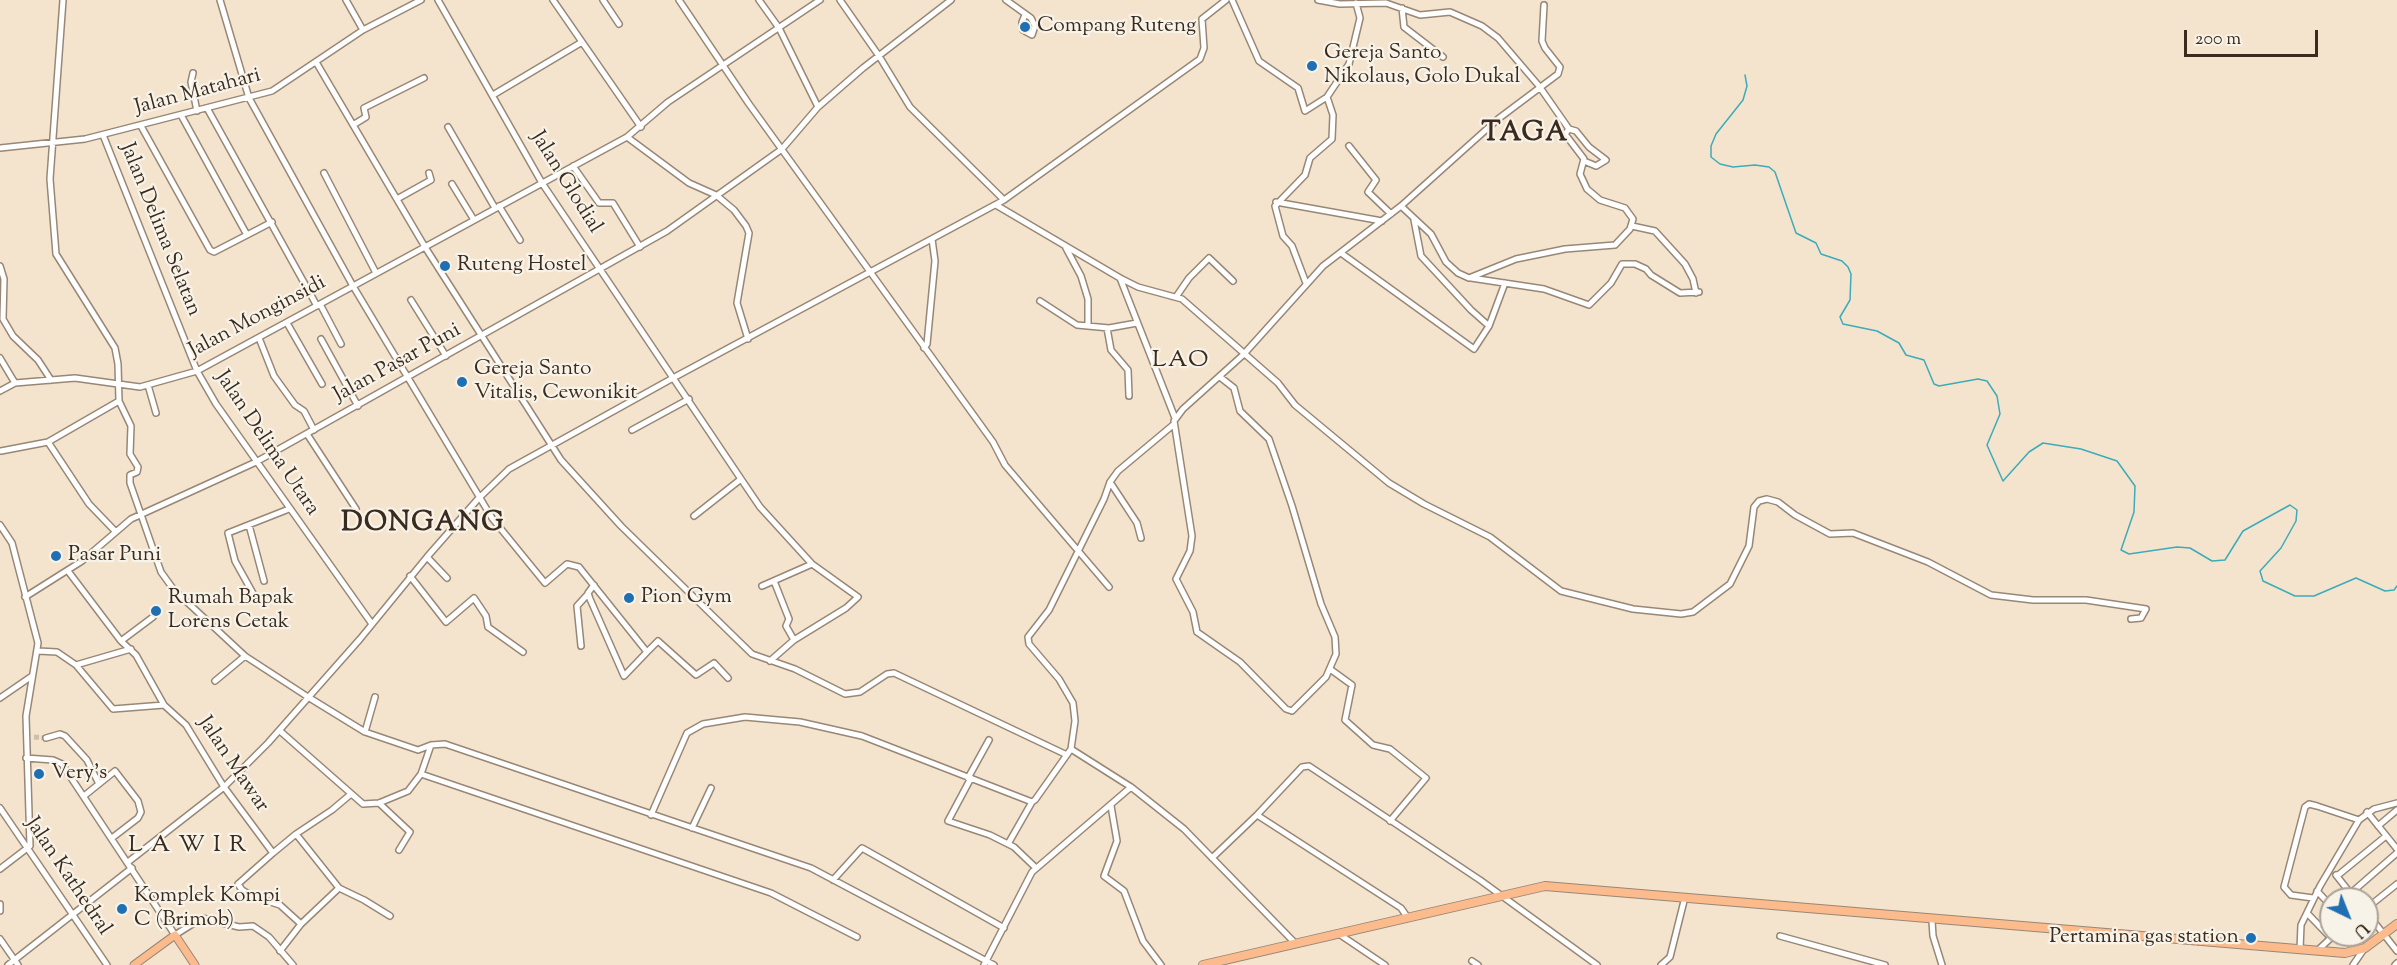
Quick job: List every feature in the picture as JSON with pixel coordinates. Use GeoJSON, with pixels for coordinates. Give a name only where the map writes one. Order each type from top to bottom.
{"type":"FeatureCollection","features":[{"type":"Feature","properties":{"kind":"highway"},"geometry":{"type":"LineString","coordinates":[[1203,965],[1545,886],[1932,921],[2345,953],[2365,948],[2397,924]]}},
{"type":"Feature","properties":{"kind":"main road"},"geometry":{"type":"LineString","coordinates":[[134,965],[175,935],[195,965]]}},
{"type":"Feature","properties":{"kind":"street"},"geometry":{"type":"LineString","coordinates":[[63,0],[50,179],[56,254],[115,348],[119,401],[131,426],[129,454],[138,470],[129,477],[139,515],[166,581],[207,623],[245,656],[365,732],[418,750],[431,745],[445,744],[811,868],[993,965]]}},
{"type":"Feature","properties":{"kind":"street"},"geometry":{"type":"LineString","coordinates":[[220,0],[249,98],[353,286],[478,499],[545,583],[571,563],[579,567],[591,578],[594,585],[647,652]]}},
{"type":"Feature","properties":{"kind":"street"},"geometry":{"type":"LineString","coordinates":[[346,0],[363,30]]}},
{"type":"Feature","properties":{"kind":"street","name":"Jalan Matahari"},"geometry":{"type":"LineString","coordinates":[[0,148],[103,135],[249,98],[281,87],[363,30],[421,0]]}},
{"type":"Feature","properties":{"kind":"street","name":"Jalan Glodial"},"geometry":{"type":"LineString","coordinates":[[438,0],[542,183],[760,507],[812,564],[858,598],[794,640]]}},
{"type":"Feature","properties":{"kind":"street"},"geometry":{"type":"LineString","coordinates":[[553,0],[641,127]]}},
{"type":"Feature","properties":{"kind":"street"},"geometry":{"type":"LineString","coordinates":[[603,0],[619,24]]}},
{"type":"Feature","properties":{"kind":"street"},"geometry":{"type":"LineString","coordinates":[[679,0],[722,65],[869,272],[993,442],[1005,465],[1109,587]]}},
{"type":"Feature","properties":{"kind":"street"},"geometry":{"type":"LineString","coordinates":[[759,0],[779,28],[818,107]]}},
{"type":"Feature","properties":{"kind":"street","name":"Jalan Monginsidi"},"geometry":{"type":"LineString","coordinates":[[0,390],[15,383],[75,378],[117,384],[148,385],[197,370],[627,136],[641,127],[668,102],[820,0]]}},
{"type":"Feature","properties":{"kind":"street"},"geometry":{"type":"LineString","coordinates":[[840,0],[879,56],[913,111],[1004,200]]}},
{"type":"Feature","properties":{"kind":"street","name":"Jalan Pasar Puni"},"geometry":{"type":"LineString","coordinates":[[25,597],[68,571],[115,531],[139,515],[256,462],[667,231],[782,149],[818,107],[951,0]]}},
{"type":"Feature","properties":{"kind":"street"},"geometry":{"type":"LineString","coordinates":[[1006,0],[1025,15]]}},
{"type":"Feature","properties":{"kind":"street"},"geometry":{"type":"LineString","coordinates":[[128,862],[224,787],[280,731],[410,576],[478,499],[509,469],[869,272],[996,206],[1200,59],[1204,48],[1202,19],[1226,0]]}},
{"type":"Feature","properties":{"kind":"street"},"geometry":{"type":"LineString","coordinates":[[1232,0],[1258,59],[1298,88],[1304,110],[1308,110],[1327,97],[1350,61],[1360,18],[1356,3]]}},
{"type":"Feature","properties":{"kind":"street"},"geometry":{"type":"LineString","coordinates":[[1318,0],[1340,4],[1378,2],[1420,15],[1450,12],[1482,26],[1498,38],[1539,86],[1569,129],[1576,131],[1588,147],[1606,160],[1596,166],[1584,161],[1565,134],[1569,129]]}},
{"type":"Feature","properties":{"kind":"street"},"geometry":{"type":"LineString","coordinates":[[1008,843],[1032,802],[1071,749],[1075,721],[1073,703],[1059,679],[1028,640],[1048,610],[1104,499],[1110,482],[1118,471],[1174,422],[1243,355],[1306,283],[1401,206],[1438,170],[1539,86],[1551,80],[1560,69],[1542,41],[1544,5]]}},
{"type":"Feature","properties":{"kind":"street"},"geometry":{"type":"LineString","coordinates":[[1402,8],[1404,27],[1443,57]]}},
{"type":"Feature","properties":{"kind":"street"},"geometry":{"type":"LineString","coordinates":[[493,95],[582,42]]}},
{"type":"Feature","properties":{"kind":"street"},"geometry":{"type":"LineString","coordinates":[[316,62],[425,247],[574,476],[621,526],[752,654],[772,659],[845,694],[860,692],[887,674],[894,673],[1067,755]]}},
{"type":"Feature","properties":{"kind":"street"},"geometry":{"type":"LineString","coordinates":[[193,74],[191,82],[197,111]]}},
{"type":"Feature","properties":{"kind":"street"},"geometry":{"type":"LineString","coordinates":[[353,125],[366,117],[365,108],[424,78]]}},
{"type":"Feature","properties":{"kind":"street"},"geometry":{"type":"LineString","coordinates":[[1306,283],[1294,260],[1292,246],[1282,236],[1275,207],[1276,202],[1302,179],[1310,158],[1332,139],[1333,115],[1327,97]]}},
{"type":"Feature","properties":{"kind":"street"},"geometry":{"type":"LineString","coordinates":[[207,108],[341,345]]}},
{"type":"Feature","properties":{"kind":"street"},"geometry":{"type":"LineString","coordinates":[[181,115],[247,234]]}},
{"type":"Feature","properties":{"kind":"street"},"geometry":{"type":"LineString","coordinates":[[141,126],[210,250],[214,252],[272,222]]}},
{"type":"Feature","properties":{"kind":"street"},"geometry":{"type":"LineString","coordinates":[[448,127],[520,240]]}},
{"type":"Feature","properties":{"kind":"street","name":"Jalan Delima Selatan"},"geometry":{"type":"LineString","coordinates":[[103,135],[197,370]]}},
{"type":"Feature","properties":{"kind":"street"},"geometry":{"type":"LineString","coordinates":[[627,136],[689,183],[716,195],[734,210],[749,232],[737,303],[748,339]]}},
{"type":"Feature","properties":{"kind":"street"},"geometry":{"type":"LineString","coordinates":[[1349,146],[1376,180],[1368,192],[1391,214]]}},
{"type":"Feature","properties":{"kind":"street"},"geometry":{"type":"LineString","coordinates":[[1469,278],[1516,259],[1565,249],[1615,245],[1632,226],[1633,219],[1625,208],[1599,200],[1588,191],[1581,175],[1584,161]]}},
{"type":"Feature","properties":{"kind":"street"},"geometry":{"type":"LineString","coordinates":[[573,166],[599,203],[614,203],[640,247]]}},
{"type":"Feature","properties":{"kind":"street"},"geometry":{"type":"LineString","coordinates":[[324,172],[376,273]]}},
{"type":"Feature","properties":{"kind":"street"},"geometry":{"type":"LineString","coordinates":[[397,199],[431,180],[429,172]]}},
{"type":"Feature","properties":{"kind":"street"},"geometry":{"type":"LineString","coordinates":[[452,184],[474,220]]}},
{"type":"Feature","properties":{"kind":"street"},"geometry":{"type":"LineString","coordinates":[[1276,202],[1382,221]]}},
{"type":"Feature","properties":{"kind":"street"},"geometry":{"type":"LineString","coordinates":[[996,206],[1120,278],[1138,287],[1176,297],[1204,318],[1278,384],[1295,405],[1389,483],[1424,504],[1490,537],[1561,591],[1640,610],[1681,614],[1693,612],[1730,584],[1749,546],[1754,507],[1759,501],[1767,499],[1778,502],[1795,515],[1830,534],[1850,533],[1861,537],[1937,566],[1991,595],[2033,600],[2093,601],[2117,607],[2146,609],[2141,618],[2131,619]]}},
{"type":"Feature","properties":{"kind":"street"},"geometry":{"type":"LineString","coordinates":[[1401,206],[1431,234],[1446,262],[1469,278],[1544,289],[1592,304],[1611,283],[1622,264],[1635,264],[1646,268],[1651,275],[1679,292],[1697,292],[1694,279],[1685,264],[1655,231],[1632,226]]}},
{"type":"Feature","properties":{"kind":"street"},"geometry":{"type":"LineString","coordinates":[[1414,220],[1421,256],[1489,326]]}},
{"type":"Feature","properties":{"kind":"street"},"geometry":{"type":"LineString","coordinates":[[924,348],[927,344],[935,261],[932,239]]}},
{"type":"Feature","properties":{"kind":"street"},"geometry":{"type":"LineString","coordinates":[[1066,246],[1085,289],[1088,326]]}},
{"type":"Feature","properties":{"kind":"street"},"geometry":{"type":"LineString","coordinates":[[1341,253],[1473,349],[1476,349],[1489,326],[1505,284]]}},
{"type":"Feature","properties":{"kind":"street"},"geometry":{"type":"LineString","coordinates":[[1176,297],[1192,275],[1209,258],[1233,281]]}},
{"type":"Feature","properties":{"kind":"street"},"geometry":{"type":"LineString","coordinates":[[0,266],[3,270],[3,319],[12,334],[38,360],[51,380]]}},
{"type":"Feature","properties":{"kind":"street"},"geometry":{"type":"LineString","coordinates":[[1120,278],[1174,422],[1192,536],[1190,551],[1176,579],[1193,612],[1197,632],[1240,662],[1289,711],[1302,704],[1330,669],[1336,654],[1335,637],[1321,604],[1270,441],[1240,411],[1234,388],[1220,377]]}},
{"type":"Feature","properties":{"kind":"street"},"geometry":{"type":"LineString","coordinates":[[411,300],[446,356]]}},
{"type":"Feature","properties":{"kind":"street"},"geometry":{"type":"LineString","coordinates":[[1040,301],[1070,322],[1107,328],[1137,323]]}},
{"type":"Feature","properties":{"kind":"street"},"geometry":{"type":"LineString","coordinates":[[287,323],[322,384]]}},
{"type":"Feature","properties":{"kind":"street"},"geometry":{"type":"LineString","coordinates":[[1107,328],[1112,352],[1128,370],[1129,396]]}},
{"type":"Feature","properties":{"kind":"street"},"geometry":{"type":"LineString","coordinates":[[259,338],[274,376],[295,405],[304,411],[314,430]]}},
{"type":"Feature","properties":{"kind":"street"},"geometry":{"type":"LineString","coordinates":[[321,339],[358,406]]}},
{"type":"Feature","properties":{"kind":"street"},"geometry":{"type":"LineString","coordinates":[[0,358],[15,383]]}},
{"type":"Feature","properties":{"kind":"street","name":"Jalan Delima Utara"},"geometry":{"type":"LineString","coordinates":[[197,370],[216,405],[372,624]]}},
{"type":"Feature","properties":{"kind":"street"},"geometry":{"type":"LineString","coordinates":[[148,385],[156,413]]}},
{"type":"Feature","properties":{"kind":"street"},"geometry":{"type":"LineString","coordinates":[[632,430],[689,399]]}},
{"type":"Feature","properties":{"kind":"street"},"geometry":{"type":"LineString","coordinates":[[1,451],[48,442],[119,401]]}},
{"type":"Feature","properties":{"kind":"street"},"geometry":{"type":"LineString","coordinates":[[307,434],[356,509]]}},
{"type":"Feature","properties":{"kind":"street"},"geometry":{"type":"LineString","coordinates":[[48,442],[89,504],[115,531]]}},
{"type":"Feature","properties":{"kind":"street"},"geometry":{"type":"LineString","coordinates":[[694,516],[741,479]]}},
{"type":"Feature","properties":{"kind":"street"},"geometry":{"type":"LineString","coordinates":[[1110,482],[1137,523],[1141,538]]}},
{"type":"Feature","properties":{"kind":"street"},"geometry":{"type":"LineString","coordinates":[[255,597],[235,561],[228,534],[289,509]]}},
{"type":"Feature","properties":{"kind":"street"},"geometry":{"type":"LineString","coordinates":[[0,525],[12,543],[25,597],[38,635],[38,651],[29,694],[26,737],[28,849],[0,869]]}},
{"type":"Feature","properties":{"kind":"street"},"geometry":{"type":"LineString","coordinates":[[249,525],[264,581]]}},
{"type":"Feature","properties":{"kind":"street"},"geometry":{"type":"LineString","coordinates":[[427,557],[447,578]]}},
{"type":"Feature","properties":{"kind":"street"},"geometry":{"type":"LineString","coordinates":[[762,586],[812,564]]}},
{"type":"Feature","properties":{"kind":"street","name":"Jalan Mawar"},"geometry":{"type":"LineString","coordinates":[[68,571],[121,641],[131,649],[164,705],[186,725],[224,787],[273,853]]}},
{"type":"Feature","properties":{"kind":"street"},"geometry":{"type":"LineString","coordinates":[[410,576],[446,622],[474,598],[486,616],[488,627],[523,652]]}},
{"type":"Feature","properties":{"kind":"street"},"geometry":{"type":"LineString","coordinates":[[772,659],[794,640],[786,626],[789,619],[774,581]]}},
{"type":"Feature","properties":{"kind":"street"},"geometry":{"type":"LineString","coordinates":[[581,646],[577,606],[594,585]]}},
{"type":"Feature","properties":{"kind":"street"},"geometry":{"type":"LineString","coordinates":[[588,594],[624,675],[658,641],[696,675],[714,663],[728,678]]}},
{"type":"Feature","properties":{"kind":"street"},"geometry":{"type":"LineString","coordinates":[[121,641],[153,617]]}},
{"type":"Feature","properties":{"kind":"street"},"geometry":{"type":"LineString","coordinates":[[76,665],[131,649]]}},
{"type":"Feature","properties":{"kind":"street"},"geometry":{"type":"LineString","coordinates":[[38,651],[60,653],[76,665],[111,708],[164,705]]}},
{"type":"Feature","properties":{"kind":"street"},"geometry":{"type":"LineString","coordinates":[[215,681],[245,656]]}},
{"type":"Feature","properties":{"kind":"street"},"geometry":{"type":"LineString","coordinates":[[1330,669],[1346,679],[1353,687],[1344,716],[1345,720],[1373,745],[1390,749],[1426,778],[1390,821]]}},
{"type":"Feature","properties":{"kind":"street"},"geometry":{"type":"LineString","coordinates":[[0,698],[32,676]]}},
{"type":"Feature","properties":{"kind":"street"},"geometry":{"type":"LineString","coordinates":[[19,686],[29,694]]}},
{"type":"Feature","properties":{"kind":"street"},"geometry":{"type":"LineString","coordinates":[[365,732],[375,697]]}},
{"type":"Feature","properties":{"kind":"street"},"geometry":{"type":"LineString","coordinates":[[651,815],[687,733],[703,724],[745,717],[800,722],[852,733],[1032,802]]}},
{"type":"Feature","properties":{"kind":"street"},"geometry":{"type":"LineString","coordinates":[[280,731],[363,804],[379,803],[408,790],[421,774],[431,745]]}},
{"type":"Feature","properties":{"kind":"street"},"geometry":{"type":"LineString","coordinates":[[46,738],[60,734],[65,736],[87,761],[99,784]]}},
{"type":"Feature","properties":{"kind":"street"},"geometry":{"type":"LineString","coordinates":[[26,737],[34,737]]}},
{"type":"Feature","properties":{"kind":"street"},"geometry":{"type":"LineString","coordinates":[[989,740],[948,820],[1008,843],[1017,848],[1036,868]]}},
{"type":"Feature","properties":{"kind":"street"},"geometry":{"type":"LineString","coordinates":[[1071,749],[1131,787],[1184,828],[1296,944]]}},
{"type":"Feature","properties":{"kind":"street"},"geometry":{"type":"LineString","coordinates":[[26,758],[59,762],[84,796],[175,935],[206,917],[239,927],[253,926],[269,937],[293,965]]}},
{"type":"Feature","properties":{"kind":"street"},"geometry":{"type":"LineString","coordinates":[[1212,858],[1305,765],[1500,896],[1597,965]]}},
{"type":"Feature","properties":{"kind":"street"},"geometry":{"type":"LineString","coordinates":[[84,796],[115,771],[140,803],[141,812],[138,819],[112,838]]}},
{"type":"Feature","properties":{"kind":"street"},"geometry":{"type":"LineString","coordinates":[[421,774],[771,893],[857,938]]}},
{"type":"Feature","properties":{"kind":"street"},"geometry":{"type":"LineString","coordinates":[[986,963],[1036,868],[1131,787]]}},
{"type":"Feature","properties":{"kind":"street"},"geometry":{"type":"LineString","coordinates":[[692,828],[711,788]]}},
{"type":"Feature","properties":{"kind":"street"},"geometry":{"type":"LineString","coordinates":[[301,924],[280,905],[252,896],[238,885],[240,880],[296,834],[334,809],[351,794]]}},
{"type":"Feature","properties":{"kind":"street"},"geometry":{"type":"LineString","coordinates":[[379,803],[410,832],[399,850]]}},
{"type":"Feature","properties":{"kind":"street"},"geometry":{"type":"LineString","coordinates":[[2300,949],[2301,926],[2313,898],[2359,820],[2367,812],[2397,803]]}},
{"type":"Feature","properties":{"kind":"street"},"geometry":{"type":"LineString","coordinates":[[2313,898],[2291,895],[2284,887],[2305,807],[2310,804],[2359,820]]}},
{"type":"Feature","properties":{"kind":"street"},"geometry":{"type":"LineString","coordinates":[[1111,806],[1118,841],[1104,876],[1124,891],[1143,942],[1161,965]]}},
{"type":"Feature","properties":{"kind":"street","name":"Jalan Kathedral"},"geometry":{"type":"LineString","coordinates":[[0,807],[107,965]]}},
{"type":"Feature","properties":{"kind":"street"},"geometry":{"type":"LineString","coordinates":[[2378,826],[2397,811]]}},
{"type":"Feature","properties":{"kind":"street"},"geometry":{"type":"LineString","coordinates":[[2358,887],[2397,851],[2367,812]]}},
{"type":"Feature","properties":{"kind":"street"},"geometry":{"type":"LineString","coordinates":[[1257,815],[1401,909],[1408,918]]}},
{"type":"Feature","properties":{"kind":"street"},"geometry":{"type":"LineString","coordinates":[[296,834],[339,888],[390,916]]}},
{"type":"Feature","properties":{"kind":"street"},"geometry":{"type":"LineString","coordinates":[[2337,876],[2386,836]]}},
{"type":"Feature","properties":{"kind":"street"},"geometry":{"type":"LineString","coordinates":[[833,880],[862,848],[1004,928]]}},
{"type":"Feature","properties":{"kind":"street"},"geometry":{"type":"LineString","coordinates":[[8,965],[17,962],[132,868]]}},
{"type":"Feature","properties":{"kind":"street"},"geometry":{"type":"LineString","coordinates":[[2332,868],[2346,887]]}},
{"type":"Feature","properties":{"kind":"street"},"geometry":{"type":"LineString","coordinates":[[2379,899],[2397,884]]}},
{"type":"Feature","properties":{"kind":"street"},"geometry":{"type":"LineString","coordinates":[[280,951],[301,924],[339,888]]}},
{"type":"Feature","properties":{"kind":"street"},"geometry":{"type":"LineString","coordinates":[[1661,965],[1670,957],[1685,897]]}},
{"type":"Feature","properties":{"kind":"street"},"geometry":{"type":"LineString","coordinates":[[0,904],[0,911]]}},
{"type":"Feature","properties":{"kind":"street"},"geometry":{"type":"LineString","coordinates":[[2307,913],[2319,924]]}},
{"type":"Feature","properties":{"kind":"street"},"geometry":{"type":"LineString","coordinates":[[1932,921],[1933,936],[1942,965]]}},
{"type":"Feature","properties":{"kind":"street"},"geometry":{"type":"LineString","coordinates":[[2379,928],[2397,951]]}},
{"type":"Feature","properties":{"kind":"street"},"geometry":{"type":"LineString","coordinates":[[1338,933],[1385,965]]}},
{"type":"Feature","properties":{"kind":"street"},"geometry":{"type":"LineString","coordinates":[[1780,936],[1886,965]]}},
{"type":"Feature","properties":{"kind":"street"},"geometry":{"type":"LineString","coordinates":[[0,939],[17,962]]}},
{"type":"Feature","properties":{"kind":"street"},"geometry":{"type":"LineString","coordinates":[[2317,951],[2321,947]]}},
{"type":"Feature","properties":{"kind":"street"},"geometry":{"type":"LineString","coordinates":[[2354,965],[2365,948]]}},
{"type":"Feature","properties":{"kind":"street"},"geometry":{"type":"LineString","coordinates":[[1472,961],[1478,965]]}},
{"type":"Feature","properties":{"kind":"waterway"},"geometry":{"type":"LineString","coordinates":[[1745,75],[1747,86],[1743,100],[1716,134],[1711,146],[1711,157],[1720,164],[1733,167],[1755,165],[1769,167],[1775,172],[1796,233],[1816,243],[1821,254],[1842,261],[1848,267],[1851,274],[1850,300],[1840,317],[1843,324],[1877,331],[1899,343],[1906,355],[1924,360],[1934,384],[1939,386],[1978,379],[1987,381],[1997,396],[2000,414],[1987,445],[2003,481],[2029,452],[2043,443],[2081,449],[2117,461],[2135,486],[2134,512],[2121,550],[2129,554],[2177,547],[2190,548],[2212,561],[2225,560],[2243,531],[2290,505],[2297,510],[2296,521],[2281,548],[2260,571],[2263,581],[2295,596],[2314,596],[2356,578],[2385,591],[2394,590],[2397,586]]}},
{"type":"Feature","properties":{"kind":"tunnel"},"geometry":{"type":"LineString","coordinates":[[34,737],[46,738]]}},
{"type":"Feature","properties":{"kind":"place","name":"Compang Ruteng"},"geometry":{"type":"Point","coordinates":[1025,27]}},
{"type":"Feature","properties":{"kind":"place","name":"Gereja Santo Nikolaus, Golo Dukal"},"geometry":{"type":"Point","coordinates":[1312,66]}},
{"type":"Feature","properties":{"kind":"place","name":"Ruteng Hostel"},"geometry":{"type":"Point","coordinates":[445,266]}},
{"type":"Feature","properties":{"kind":"place","name":"Gereja Santo Vitalis, Cewonikit"},"geometry":{"type":"Point","coordinates":[462,382]}},
{"type":"Feature","properties":{"kind":"place","name":"Pasar Puni"},"geometry":{"type":"Point","coordinates":[56,556]}},
{"type":"Feature","properties":{"kind":"place","name":"Pion Gym"},"geometry":{"type":"Point","coordinates":[629,598]}},
{"type":"Feature","properties":{"kind":"place","name":"Rumah Bapak Lorens Cetak"},"geometry":{"type":"Point","coordinates":[156,611]}},
{"type":"Feature","properties":{"kind":"place","name":"Very's"},"geometry":{"type":"Point","coordinates":[39,774]}},
{"type":"Feature","properties":{"kind":"place","name":"Komplek Kompi C (Brimob)"},"geometry":{"type":"Point","coordinates":[122,909]}},
{"type":"Feature","properties":{"kind":"place","name":"Pertamina gas station"},"geometry":{"type":"Point","coordinates":[2251,938]}},
{"type":"Feature","properties":{"kind":"district","name":"TAGA"},"geometry":{"type":"Point","coordinates":[1525,135]}},
{"type":"Feature","properties":{"kind":"district","name":"LAO"},"geometry":{"type":"Point","coordinates":[1181,362]}},
{"type":"Feature","properties":{"kind":"district","name":"DONGANG"},"geometry":{"type":"Point","coordinates":[423,525]}},
{"type":"Feature","properties":{"kind":"district","name":"L A W I R"},"geometry":{"type":"Point","coordinates":[188,847]}}]}
